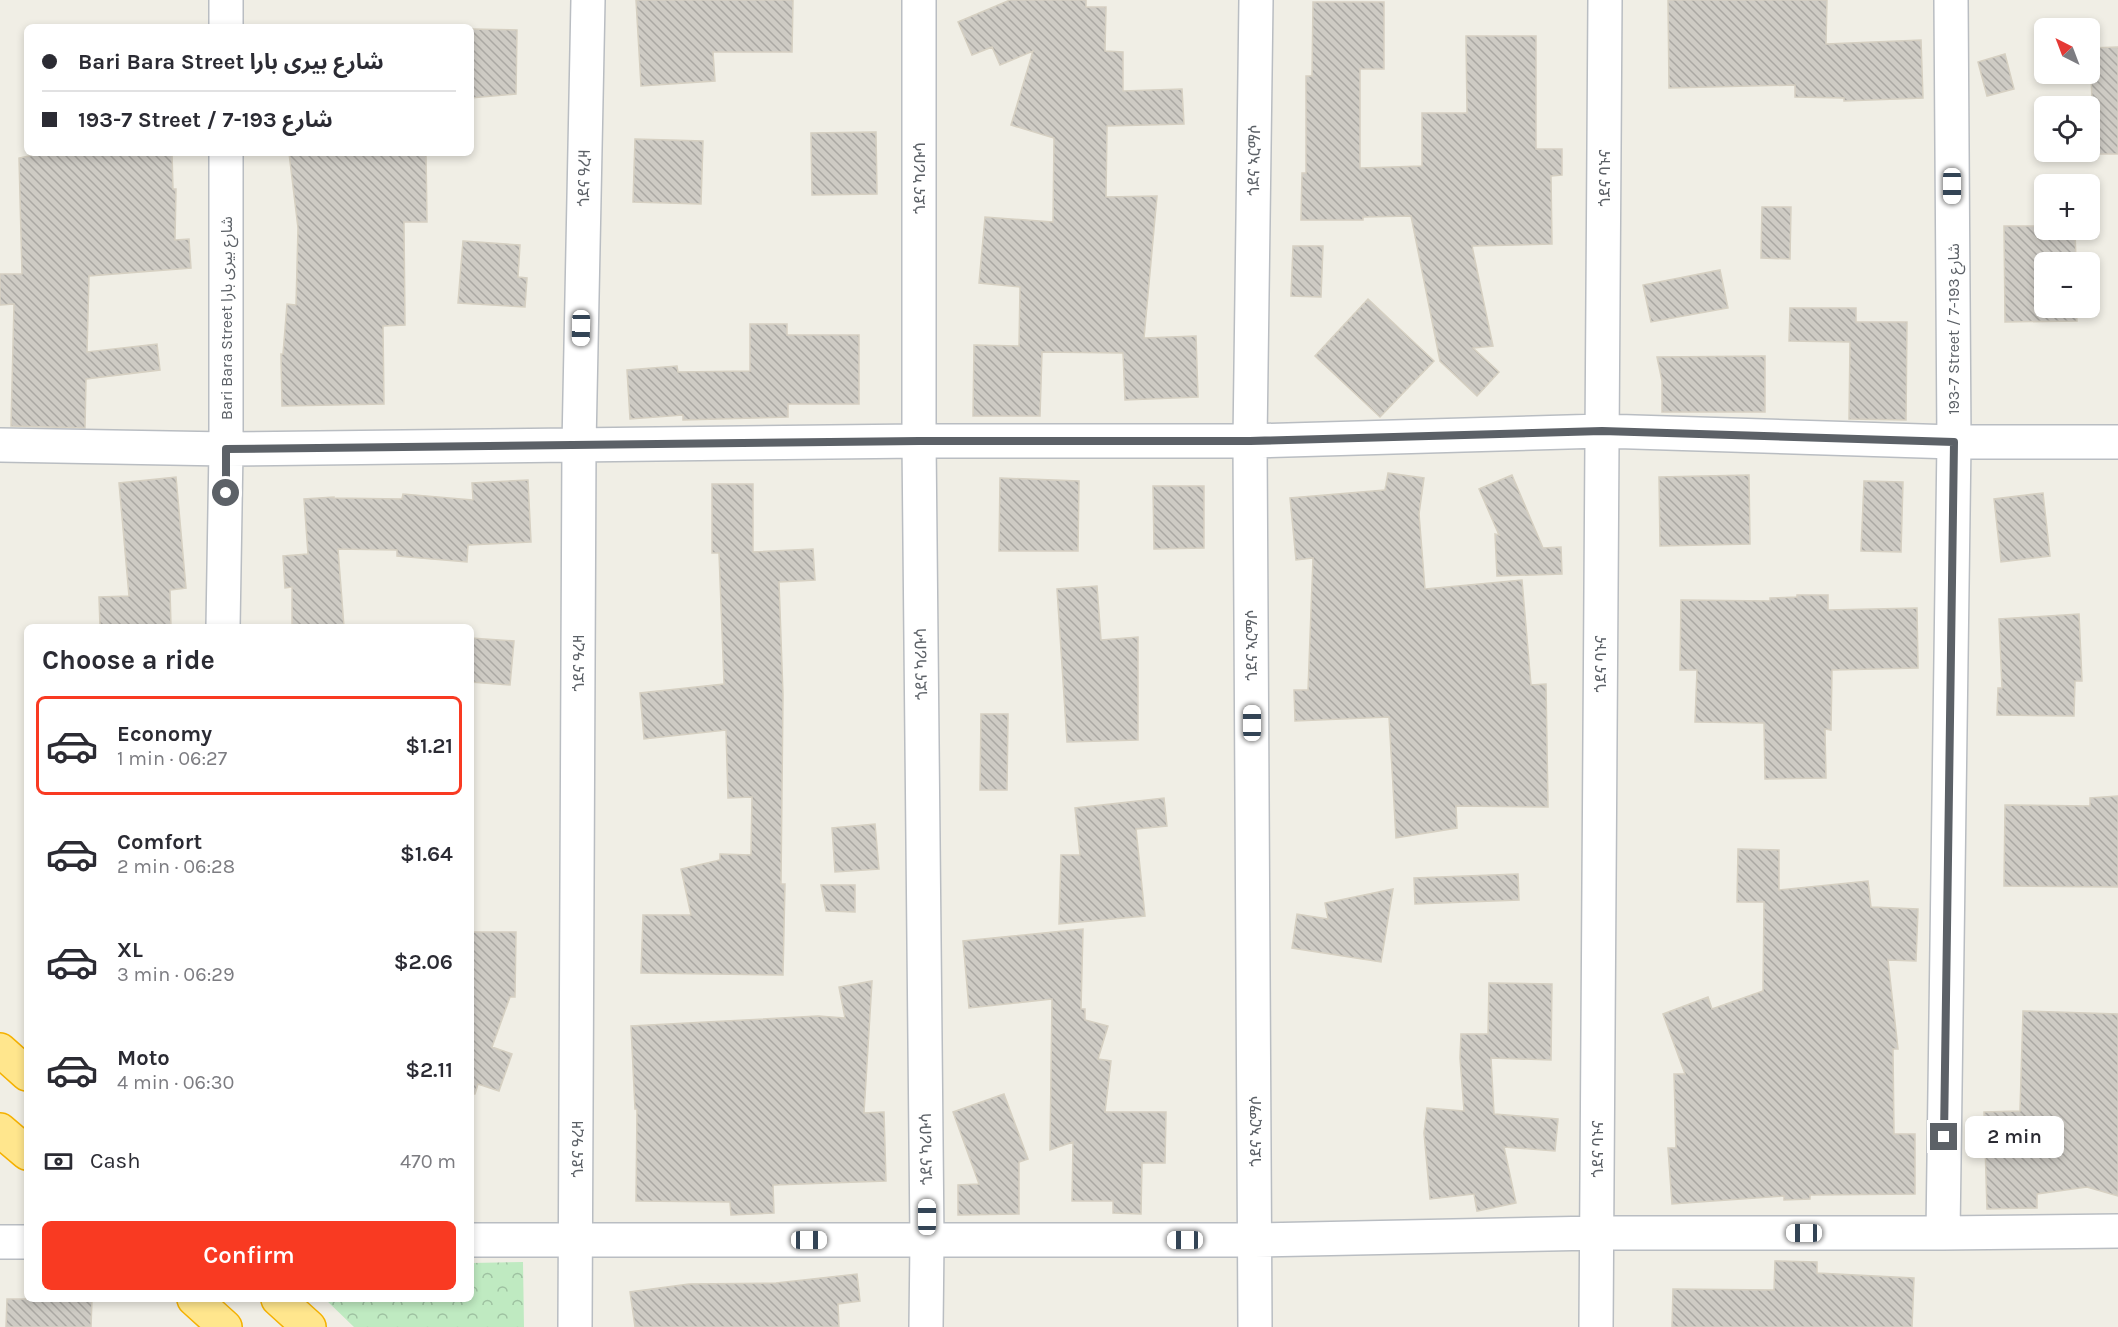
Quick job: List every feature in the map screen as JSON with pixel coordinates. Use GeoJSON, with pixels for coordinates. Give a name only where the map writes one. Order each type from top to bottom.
{"type":"FeatureCollection","features":[{"type":"Feature","properties":{"kind":"highway"},"geometry":{"type":"LineString","coordinates":[[0,1050],[24,1071]]}},
{"type":"Feature","properties":{"kind":"highway"},"geometry":{"type":"LineString","coordinates":[[0,1130],[24,1150]]}},
{"type":"Feature","properties":{"kind":"highway"},"geometry":{"type":"LineString","coordinates":[[197,1302],[225,1327]]}},
{"type":"Feature","properties":{"kind":"highway"},"geometry":{"type":"LineString","coordinates":[[281,1302],[309,1327]]}},
{"type":"Feature","properties":{"kind":"street"},"geometry":{"type":"LineString","coordinates":[[225,0],[226,24]]}},
{"type":"Feature","properties":{"kind":"street","name":"ጎደና ዓረዛ"},"geometry":{"type":"LineString","coordinates":[[575,1327],[579,445],[588,0]]}},
{"type":"Feature","properties":{"kind":"street","name":"ጎደና ካሪቡሳ"},"geometry":{"type":"LineString","coordinates":[[919,0],[919,441],[926,1327]]}},
{"type":"Feature","properties":{"kind":"street","name":"ጎደና ኣርማሶ"},"geometry":{"type":"LineString","coordinates":[[1255,1327],[1250,441],[1256,0]]}},
{"type":"Feature","properties":{"kind":"street","name":"ጎደና ባኑና"},"geometry":{"type":"LineString","coordinates":[[1596,1327],[1605,0]]}},
{"type":"Feature","properties":{"kind":"street","name":"193-7 Street / شارع 193-7"},"geometry":{"type":"LineString","coordinates":[[1943,1233],[1954,442],[1951,0]]}},
{"type":"Feature","properties":{"kind":"street","name":"Bari Bara Street شارع بيرى بارا"},"geometry":{"type":"LineString","coordinates":[[224,624],[226,156]]}},
{"type":"Feature","properties":{"kind":"street"},"geometry":{"type":"LineString","coordinates":[[0,445],[226,449],[919,441],[1250,441],[1602,431],[1954,442],[2118,442]]}},
{"type":"Feature","properties":{"kind":"street"},"geometry":{"type":"LineString","coordinates":[[474,1240],[1255,1240],[1596,1233],[2118,1231]]}},
{"type":"Feature","properties":{"kind":"street"},"geometry":{"type":"LineString","coordinates":[[0,1242],[24,1242]]}},
{"type":"Feature","properties":{"kind":"green space"},"geometry":{"type":"Polygon","coordinates":[[[523,1262],[524,1327],[354,1327],[328,1302],[474,1302],[474,1263],[523,1262]]]}},
{"type":"Feature","properties":{"kind":"building"},"geometry":{"type":"Polygon","coordinates":[[[636,0],[793,0],[792,52],[713,52],[715,81],[641,86],[636,0]]]}},
{"type":"Feature","properties":{"kind":"building"},"geometry":{"type":"Polygon","coordinates":[[[1010,0],[1086,0],[1086,7],[1106,7],[1105,51],[1123,52],[1123,91],[1182,89],[1184,124],[1107,126],[1106,197],[1157,196],[1144,338],[1196,336],[1198,397],[1125,400],[1123,353],[1042,352],[1040,416],[973,416],[974,345],[1019,346],[1020,287],[979,283],[985,217],[1053,222],[1054,138],[1011,125],[1033,51],[1000,65],[992,47],[972,55],[958,22],[1010,0]]]}},
{"type":"Feature","properties":{"kind":"building"},"geometry":{"type":"Polygon","coordinates":[[[1668,0],[1827,0],[1826,44],[1921,40],[1923,98],[1844,101],[1844,98],[1795,97],[1795,85],[1669,88],[1668,0]]]}},
{"type":"Feature","properties":{"kind":"building"},"geometry":{"type":"Polygon","coordinates":[[[1313,2],[1384,2],[1384,69],[1360,69],[1360,168],[1422,166],[1422,113],[1467,113],[1466,36],[1536,36],[1536,149],[1562,149],[1562,175],[1551,176],[1552,244],[1472,246],[1493,346],[1473,348],[1499,372],[1477,396],[1440,361],[1411,216],[1363,217],[1363,220],[1301,220],[1302,173],[1306,173],[1306,76],[1312,76],[1313,2]]]}},
{"type":"Feature","properties":{"kind":"building"},"geometry":{"type":"Polygon","coordinates":[[[474,29],[517,30],[516,94],[474,98],[474,29]]]}},
{"type":"Feature","properties":{"kind":"building"},"geometry":{"type":"Polygon","coordinates":[[[2118,47],[2118,154],[2100,154],[2100,96],[2092,96],[2091,84],[2100,84],[2100,48],[2118,47]]]}},
{"type":"Feature","properties":{"kind":"building"},"geometry":{"type":"Polygon","coordinates":[[[2005,54],[2014,89],[1987,96],[1978,62],[2005,54]]]}},
{"type":"Feature","properties":{"kind":"building"},"geometry":{"type":"Polygon","coordinates":[[[876,132],[877,194],[812,195],[811,133],[876,132]]]}},
{"type":"Feature","properties":{"kind":"building"},"geometry":{"type":"Polygon","coordinates":[[[635,139],[703,141],[701,204],[633,202],[635,139]]]}},
{"type":"Feature","properties":{"kind":"building"},"geometry":{"type":"Polygon","coordinates":[[[29,156],[172,156],[173,189],[176,189],[175,240],[189,239],[191,268],[89,276],[87,352],[157,344],[160,370],[86,379],[85,428],[11,426],[14,304],[0,305],[0,274],[22,274],[19,158],[29,156]]]}},
{"type":"Feature","properties":{"kind":"building"},"geometry":{"type":"Polygon","coordinates":[[[289,156],[426,156],[427,222],[404,222],[405,325],[383,326],[384,404],[282,406],[281,354],[283,354],[287,304],[296,305],[298,228],[289,156]]]}},
{"type":"Feature","properties":{"kind":"building"},"geometry":{"type":"Polygon","coordinates":[[[1762,207],[1791,207],[1790,259],[1761,258],[1762,207]]]}},
{"type":"Feature","properties":{"kind":"building"},"geometry":{"type":"Polygon","coordinates":[[[2004,226],[2034,226],[2034,240],[2075,240],[2076,252],[2034,252],[2034,318],[2077,318],[2077,321],[2005,322],[2004,226]]]}},
{"type":"Feature","properties":{"kind":"building"},"geometry":{"type":"Polygon","coordinates":[[[463,241],[520,245],[518,277],[527,278],[525,307],[458,303],[463,241]]]}},
{"type":"Feature","properties":{"kind":"building"},"geometry":{"type":"Polygon","coordinates":[[[1293,246],[1323,246],[1321,297],[1291,296],[1293,246]]]}},
{"type":"Feature","properties":{"kind":"building"},"geometry":{"type":"Polygon","coordinates":[[[1720,270],[1728,308],[1651,322],[1643,285],[1720,270]]]}},
{"type":"Feature","properties":{"kind":"building"},"geometry":{"type":"Polygon","coordinates":[[[1368,299],[1434,361],[1380,417],[1315,356],[1368,299]]]}},
{"type":"Feature","properties":{"kind":"building"},"geometry":{"type":"Polygon","coordinates":[[[1790,308],[1856,308],[1856,322],[1907,322],[1906,420],[1849,419],[1850,342],[1789,341],[1790,308]]]}},
{"type":"Feature","properties":{"kind":"building"},"geometry":{"type":"Polygon","coordinates":[[[750,324],[787,324],[787,335],[859,335],[859,404],[788,404],[788,417],[683,420],[683,415],[630,419],[627,370],[677,366],[678,372],[750,371],[750,324]]]}},
{"type":"Feature","properties":{"kind":"building"},"geometry":{"type":"Polygon","coordinates":[[[1765,356],[1765,412],[1662,412],[1662,381],[1657,357],[1765,356]]]}},
{"type":"Feature","properties":{"kind":"building"},"geometry":{"type":"Polygon","coordinates":[[[1388,473],[1424,478],[1419,514],[1425,589],[1522,580],[1531,685],[1546,684],[1548,807],[1456,806],[1457,828],[1396,838],[1389,717],[1295,721],[1294,690],[1308,690],[1313,558],[1296,560],[1290,498],[1385,490],[1388,473]]]}},
{"type":"Feature","properties":{"kind":"building"},"geometry":{"type":"Polygon","coordinates":[[[1512,475],[1543,548],[1561,547],[1562,574],[1497,576],[1495,534],[1499,535],[1479,489],[1512,475]]]}},
{"type":"Feature","properties":{"kind":"building"},"geometry":{"type":"Polygon","coordinates":[[[1749,475],[1750,544],[1660,546],[1659,477],[1749,475]]]}},
{"type":"Feature","properties":{"kind":"building"},"geometry":{"type":"Polygon","coordinates":[[[176,477],[186,588],[170,590],[171,624],[100,624],[99,597],[129,596],[119,483],[176,477]]]}},
{"type":"Feature","properties":{"kind":"building"},"geometry":{"type":"Polygon","coordinates":[[[1000,478],[1079,481],[1078,551],[999,551],[1000,478]]]}},
{"type":"Feature","properties":{"kind":"building"},"geometry":{"type":"Polygon","coordinates":[[[528,480],[531,542],[468,545],[467,562],[397,556],[397,550],[338,549],[344,624],[292,624],[292,587],[285,588],[283,556],[308,554],[304,499],[334,497],[402,499],[403,494],[473,500],[472,483],[528,480]]]}},
{"type":"Feature","properties":{"kind":"building"},"geometry":{"type":"Polygon","coordinates":[[[1864,481],[1903,482],[1901,552],[1861,551],[1864,481]]]}},
{"type":"Feature","properties":{"kind":"building"},"geometry":{"type":"Polygon","coordinates":[[[712,484],[753,484],[753,552],[813,549],[815,580],[779,582],[783,695],[781,884],[785,884],[783,975],[641,973],[643,915],[691,915],[681,869],[720,860],[720,854],[751,855],[752,797],[728,798],[726,730],[644,739],[640,693],[724,684],[719,553],[712,553],[712,484]]]}},
{"type":"Feature","properties":{"kind":"building"},"geometry":{"type":"Polygon","coordinates":[[[1153,486],[1204,486],[1204,548],[1154,549],[1153,486]]]}},
{"type":"Feature","properties":{"kind":"building"},"geometry":{"type":"Polygon","coordinates":[[[2043,493],[2050,556],[2001,562],[1994,499],[2043,493]]]}},
{"type":"Feature","properties":{"kind":"building"},"geometry":{"type":"Polygon","coordinates":[[[1097,586],[1101,640],[1138,637],[1138,740],[1067,742],[1057,589],[1097,586]]]}},
{"type":"Feature","properties":{"kind":"building"},"geometry":{"type":"Polygon","coordinates":[[[1797,595],[1828,595],[1828,610],[1917,608],[1918,668],[1832,670],[1831,730],[1825,729],[1826,778],[1765,779],[1764,723],[1695,722],[1697,670],[1680,670],[1681,600],[1770,601],[1770,598],[1797,597],[1797,595]]]}},
{"type":"Feature","properties":{"kind":"building"},"geometry":{"type":"Polygon","coordinates":[[[2079,614],[2082,681],[2075,681],[2074,716],[1997,715],[1998,688],[2002,688],[1999,619],[2079,614]]]}},
{"type":"Feature","properties":{"kind":"building"},"geometry":{"type":"Polygon","coordinates":[[[474,638],[514,641],[510,685],[474,682],[474,638]]]}},
{"type":"Feature","properties":{"kind":"building"},"geometry":{"type":"Polygon","coordinates":[[[981,714],[1008,714],[1007,790],[980,790],[981,714]]]}},
{"type":"Feature","properties":{"kind":"building"},"geometry":{"type":"Polygon","coordinates":[[[2118,796],[2118,887],[2004,886],[2005,805],[2090,806],[2090,798],[2118,796]]]}},
{"type":"Feature","properties":{"kind":"building"},"geometry":{"type":"Polygon","coordinates":[[[1164,798],[1167,826],[1136,829],[1145,916],[1059,924],[1061,855],[1080,855],[1075,808],[1164,798]]]}},
{"type":"Feature","properties":{"kind":"building"},"geometry":{"type":"Polygon","coordinates":[[[875,824],[879,869],[835,872],[832,828],[875,824]]]}},
{"type":"Feature","properties":{"kind":"building"},"geometry":{"type":"Polygon","coordinates":[[[1738,849],[1779,850],[1779,890],[1868,881],[1871,907],[1918,909],[1916,961],[1888,960],[1898,1049],[1893,1049],[1894,1134],[1915,1134],[1915,1194],[1810,1195],[1810,1199],[1784,1200],[1784,1196],[1672,1204],[1668,1148],[1676,1148],[1674,1074],[1685,1074],[1663,1014],[1708,997],[1712,1009],[1763,991],[1764,902],[1737,902],[1738,849]]]}},
{"type":"Feature","properties":{"kind":"building"},"geometry":{"type":"Polygon","coordinates":[[[1518,874],[1519,900],[1415,904],[1414,878],[1518,874]]]}},
{"type":"Feature","properties":{"kind":"building"},"geometry":{"type":"Polygon","coordinates":[[[821,885],[855,885],[855,912],[826,911],[821,885]]]}},
{"type":"Feature","properties":{"kind":"building"},"geometry":{"type":"Polygon","coordinates":[[[1393,889],[1381,962],[1292,948],[1297,914],[1328,919],[1325,903],[1393,889]]]}},
{"type":"Feature","properties":{"kind":"building"},"geometry":{"type":"Polygon","coordinates":[[[1083,929],[1081,1009],[1085,1009],[1085,1020],[1108,1026],[1098,1059],[1111,1061],[1105,1112],[1166,1112],[1165,1163],[1142,1163],[1141,1214],[1113,1213],[1113,1201],[1072,1201],[1073,1142],[1050,1150],[1052,999],[969,1008],[963,941],[1083,929]]]}},
{"type":"Feature","properties":{"kind":"building"},"geometry":{"type":"Polygon","coordinates":[[[474,932],[516,932],[515,997],[510,997],[492,1047],[512,1054],[499,1091],[478,1084],[475,1094],[474,932]]]}},
{"type":"Feature","properties":{"kind":"building"},"geometry":{"type":"Polygon","coordinates":[[[872,981],[864,1113],[884,1112],[886,1181],[773,1185],[774,1213],[731,1215],[730,1202],[636,1201],[637,1109],[635,1109],[631,1026],[818,1016],[845,1018],[839,987],[872,981]]]}},
{"type":"Feature","properties":{"kind":"building"},"geometry":{"type":"Polygon","coordinates":[[[1489,983],[1552,984],[1551,1060],[1491,1058],[1494,1114],[1558,1119],[1555,1151],[1504,1147],[1516,1203],[1477,1211],[1474,1194],[1430,1199],[1424,1133],[1427,1108],[1464,1111],[1460,1058],[1461,1034],[1488,1034],[1489,983]]]}},
{"type":"Feature","properties":{"kind":"building"},"geometry":{"type":"Polygon","coordinates":[[[2023,1011],[2118,1014],[2118,1196],[2087,1187],[2037,1194],[2037,1208],[1987,1209],[1984,1112],[2020,1111],[2023,1011]]]}},
{"type":"Feature","properties":{"kind":"building"},"geometry":{"type":"Polygon","coordinates":[[[1004,1094],[1028,1159],[1019,1162],[1019,1214],[958,1215],[958,1185],[979,1184],[953,1112],[1004,1094]]]}},
{"type":"Feature","properties":{"kind":"building"},"geometry":{"type":"Polygon","coordinates":[[[1775,1261],[1817,1262],[1817,1273],[1914,1278],[1912,1327],[1672,1327],[1673,1289],[1774,1290],[1775,1261]]]}},
{"type":"Feature","properties":{"kind":"building"},"geometry":{"type":"Polygon","coordinates":[[[857,1274],[860,1301],[838,1304],[839,1327],[635,1327],[630,1292],[689,1284],[776,1283],[857,1274]]]}},
{"type":"Feature","properties":{"kind":"building"},"geometry":{"type":"Polygon","coordinates":[[[7,1299],[24,1299],[24,1302],[92,1302],[91,1327],[6,1327],[7,1299]]]}},
{"type":"Feature","properties":{"kind":"route"},"geometry":{"type":"LineString","coordinates":[[226,493],[226,449],[919,441],[1250,441],[1602,431],[1954,442],[1944,1137]]}}]}
